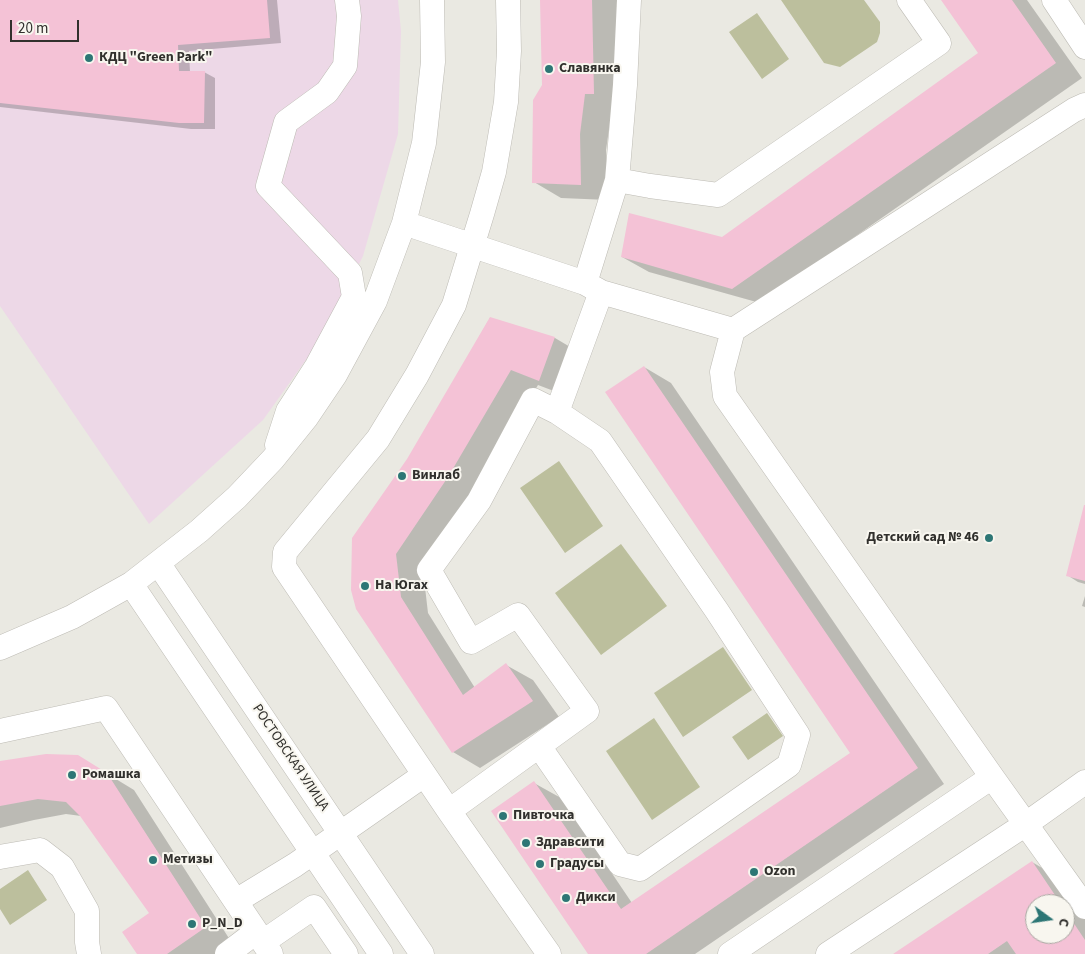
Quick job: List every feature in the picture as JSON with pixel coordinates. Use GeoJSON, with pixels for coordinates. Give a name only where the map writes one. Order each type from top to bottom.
{"type":"FeatureCollection","features":[{"type":"Feature","properties":{"kind":"street"},"geometry":{"type":"LineString","coordinates":[[273,459],[288,412],[317,366],[354,297],[350,272],[268,186],[286,122],[328,92],[346,66],[348,0]]}},
{"type":"Feature","properties":{"kind":"street"},"geometry":{"type":"LineString","coordinates":[[0,648],[72,617],[131,584],[199,531],[231,502],[273,459],[306,418],[335,375],[375,301],[404,223],[425,134],[433,62],[432,0]]}},
{"type":"Feature","properties":{"kind":"street"},"geometry":{"type":"LineString","coordinates":[[508,0],[509,52],[506,102],[494,172],[454,305],[417,375],[378,439],[285,552],[284,567],[449,812],[549,954]]}},
{"type":"Feature","properties":{"kind":"street"},"geometry":{"type":"LineString","coordinates":[[557,412],[593,288],[617,180],[625,85],[629,0]]}},
{"type":"Feature","properties":{"kind":"street"},"geometry":{"type":"LineString","coordinates":[[617,180],[658,188],[718,195],[939,43],[909,0]]}},
{"type":"Feature","properties":{"kind":"street"},"geometry":{"type":"LineString","coordinates":[[1054,0],[1085,47]]}},
{"type":"Feature","properties":{"kind":"street"},"geometry":{"type":"LineString","coordinates":[[1085,105],[1066,115],[733,330],[722,372],[725,396],[1085,908]]}},
{"type":"Feature","properties":{"kind":"street"},"geometry":{"type":"LineString","coordinates":[[404,223],[593,288],[733,330]]}},
{"type":"Feature","properties":{"kind":"street"},"geometry":{"type":"LineString","coordinates":[[449,812],[539,746],[587,711],[518,615],[471,642],[429,570],[479,501],[533,400],[557,412],[600,441],[717,611],[798,735],[789,765],[640,869],[620,864],[539,746]]}},
{"type":"Feature","properties":{"kind":"street","name":"РОСТОВСКАЯ УЛИЦА"},"geometry":{"type":"LineString","coordinates":[[158,563],[422,954]]}},
{"type":"Feature","properties":{"kind":"street"},"geometry":{"type":"LineString","coordinates":[[131,584],[381,954]]}},
{"type":"Feature","properties":{"kind":"street"},"geometry":{"type":"LineString","coordinates":[[0,731],[106,708],[264,943]]}},
{"type":"Feature","properties":{"kind":"street"},"geometry":{"type":"LineString","coordinates":[[236,902],[341,834],[424,775]]}},
{"type":"Feature","properties":{"kind":"street"},"geometry":{"type":"LineString","coordinates":[[730,954],[992,777]]}},
{"type":"Feature","properties":{"kind":"street"},"geometry":{"type":"LineString","coordinates":[[828,954],[1026,824],[1085,782]]}},
{"type":"Feature","properties":{"kind":"street"},"geometry":{"type":"LineString","coordinates":[[0,857],[40,850],[62,867],[87,911],[89,954]]}},
{"type":"Feature","properties":{"kind":"street"},"geometry":{"type":"LineString","coordinates":[[227,954],[264,943],[314,907],[346,954]]}},
{"type":"Feature","properties":{"kind":"shaded area"},"geometry":{"type":"Polygon","coordinates":[[[0,0],[398,0],[401,31],[398,134],[363,256],[323,336],[263,420],[149,524],[0,306],[0,0]]]}},
{"type":"Feature","properties":{"kind":"green space"},"geometry":{"type":"Polygon","coordinates":[[[781,0],[864,0],[880,22],[880,33],[877,42],[840,67],[824,63],[781,0]]]}},
{"type":"Feature","properties":{"kind":"green space"},"geometry":{"type":"Polygon","coordinates":[[[757,13],[789,59],[762,79],[729,32],[757,13]]]}},
{"type":"Feature","properties":{"kind":"green space"},"geometry":{"type":"Polygon","coordinates":[[[559,461],[603,526],[565,553],[520,488],[559,461]]]}},
{"type":"Feature","properties":{"kind":"green space"},"geometry":{"type":"Polygon","coordinates":[[[621,544],[667,606],[601,655],[555,593],[621,544]]]}},
{"type":"Feature","properties":{"kind":"green space"},"geometry":{"type":"Polygon","coordinates":[[[723,647],[752,690],[683,737],[654,693],[723,647]]]}},
{"type":"Feature","properties":{"kind":"green space"},"geometry":{"type":"Polygon","coordinates":[[[767,713],[783,736],[748,760],[732,737],[767,713]]]}},
{"type":"Feature","properties":{"kind":"green space"},"geometry":{"type":"Polygon","coordinates":[[[654,718],[700,787],[652,820],[606,751],[654,718]]]}},
{"type":"Feature","properties":{"kind":"green space"},"geometry":{"type":"Polygon","coordinates":[[[28,870],[47,900],[10,925],[0,909],[0,889],[28,870]]]}},
{"type":"Feature","properties":{"kind":"building","name":"КДЦ \"Green Park\""},"geometry":{"type":"Polygon","coordinates":[[[0,0],[267,0],[270,38],[178,45],[179,71],[205,71],[204,123],[179,123],[0,103],[0,0]]]}},
{"type":"Feature","properties":{"kind":"building"},"geometry":{"type":"Polygon","coordinates":[[[540,0],[592,0],[594,94],[585,94],[580,134],[581,185],[532,183],[533,100],[542,85],[540,0]]]}},
{"type":"Feature","properties":{"kind":"building"},"geometry":{"type":"Polygon","coordinates":[[[941,0],[1012,0],[1056,63],[732,289],[621,257],[629,213],[722,237],[978,53],[941,0]]]}},
{"type":"Feature","properties":{"kind":"building"},"geometry":{"type":"Polygon","coordinates":[[[490,317],[555,337],[539,381],[511,370],[448,477],[396,554],[401,597],[463,695],[506,663],[533,701],[452,753],[356,609],[351,590],[352,538],[407,459],[490,317]]]}},
{"type":"Feature","properties":{"kind":"building"},"geometry":{"type":"Polygon","coordinates":[[[644,366],[918,768],[646,954],[588,954],[491,811],[534,781],[621,909],[850,753],[605,392],[644,366]]]}},
{"type":"Feature","properties":{"kind":"building"},"geometry":{"type":"Polygon","coordinates":[[[1085,505],[1085,581],[1066,576],[1085,505]]]}},
{"type":"Feature","properties":{"kind":"building"},"geometry":{"type":"Polygon","coordinates":[[[46,754],[78,755],[107,773],[206,927],[167,954],[137,954],[122,932],[149,913],[80,816],[66,802],[38,799],[0,806],[0,761],[46,754]]]}},
{"type":"Feature","properties":{"kind":"building"},"geometry":{"type":"Polygon","coordinates":[[[1032,861],[1054,894],[1025,894],[1025,944],[1075,944],[1075,925],[1085,940],[1085,954],[1016,954],[1007,941],[988,954],[893,954],[1032,861]]]}},
{"type":"Feature","properties":{"kind":"place","name":"КДЦ \"Green Park\""},"geometry":{"type":"Point","coordinates":[89,58]}},
{"type":"Feature","properties":{"kind":"place","name":"Славянка"},"geometry":{"type":"Point","coordinates":[549,69]}},
{"type":"Feature","properties":{"kind":"place","name":"Винлаб"},"geometry":{"type":"Point","coordinates":[402,476]}},
{"type":"Feature","properties":{"kind":"place","name":"Детский сад № 46"},"geometry":{"type":"Point","coordinates":[989,538]}},
{"type":"Feature","properties":{"kind":"place","name":"На Югах"},"geometry":{"type":"Point","coordinates":[365,586]}},
{"type":"Feature","properties":{"kind":"place","name":"Ромашка"},"geometry":{"type":"Point","coordinates":[72,775]}},
{"type":"Feature","properties":{"kind":"place","name":"Пивточка"},"geometry":{"type":"Point","coordinates":[503,816]}},
{"type":"Feature","properties":{"kind":"place","name":"Здравсити"},"geometry":{"type":"Point","coordinates":[526,843]}},
{"type":"Feature","properties":{"kind":"place","name":"Метизы"},"geometry":{"type":"Point","coordinates":[153,860]}},
{"type":"Feature","properties":{"kind":"place","name":"Градусы"},"geometry":{"type":"Point","coordinates":[540,864]}},
{"type":"Feature","properties":{"kind":"place","name":"Ozon"},"geometry":{"type":"Point","coordinates":[754,872]}},
{"type":"Feature","properties":{"kind":"place","name":"Дикси"},"geometry":{"type":"Point","coordinates":[566,898]}},
{"type":"Feature","properties":{"kind":"place","name":"P_N_D"},"geometry":{"type":"Point","coordinates":[192,924]}}]}
